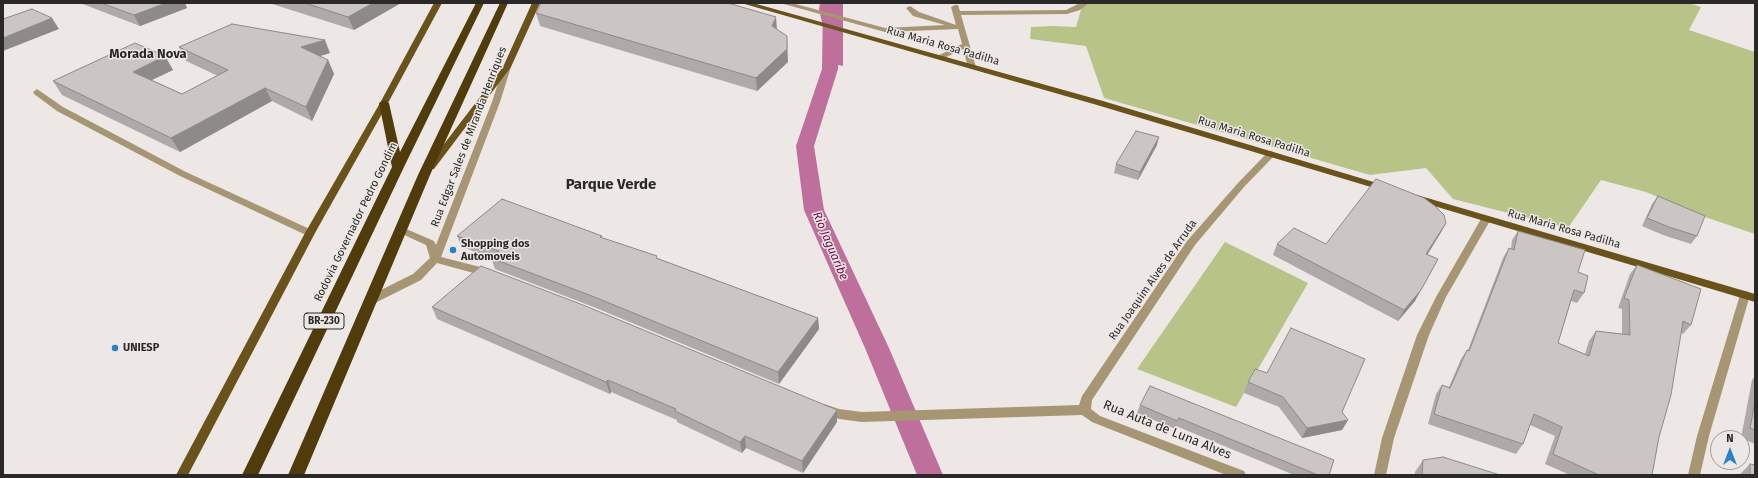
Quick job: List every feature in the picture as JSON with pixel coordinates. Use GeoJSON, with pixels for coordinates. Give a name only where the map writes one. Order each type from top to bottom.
{"type":"FeatureCollection","features":[{"type":"Feature","properties":{"kind":"highway","name":"Rodovia Governador Pedro Gondim"},"geometry":{"type":"LineString","coordinates":[[250,475],[398,167],[480,3]]}},
{"type":"Feature","properties":{"kind":"highway","name":"BR-230"},"geometry":{"type":"LineString","coordinates":[[296,475],[424,175],[504,3]]}},
{"type":"Feature","properties":{"kind":"highway"},"geometry":{"type":"LineString","coordinates":[[384,103],[398,167]]}},
{"type":"Feature","properties":{"kind":"main road"},"geometry":{"type":"LineString","coordinates":[[182,475],[310,233],[384,103],[438,3]]}},
{"type":"Feature","properties":{"kind":"main road","name":"Rua Edgar Sales de Miranda Henriques"},"geometry":{"type":"LineString","coordinates":[[507,67],[536,3]]}},
{"type":"Feature","properties":{"kind":"main road","name":"Rua Maria Rosa Padilha"},"geometry":{"type":"LineString","coordinates":[[745,3],[939,57],[1271,154],[1750,297]]}},
{"type":"Feature","properties":{"kind":"main road"},"geometry":{"type":"LineString","coordinates":[[424,175],[507,67]]}},
{"type":"Feature","properties":{"kind":"street"},"geometry":{"type":"LineString","coordinates":[[784,3],[885,30],[961,27]]}},
{"type":"Feature","properties":{"kind":"street"},"geometry":{"type":"LineString","coordinates":[[972,67],[956,10],[1067,12],[1085,3]]}},
{"type":"Feature","properties":{"kind":"street"},"geometry":{"type":"LineString","coordinates":[[910,8],[916,14],[961,27]]}},
{"type":"Feature","properties":{"kind":"street"},"geometry":{"type":"LineString","coordinates":[[939,57],[965,45]]}},
{"type":"Feature","properties":{"kind":"street","name":"Rua Edgar Sales de Miranda Henriques"},"geometry":{"type":"LineString","coordinates":[[435,259],[496,102],[507,67]]}},
{"type":"Feature","properties":{"kind":"street"},"geometry":{"type":"LineString","coordinates":[[36,92],[60,109],[183,174],[310,233]]}},
{"type":"Feature","properties":{"kind":"street","name":"Rua Joaquim Alves de Arruda"},"geometry":{"type":"LineString","coordinates":[[1085,410],[1086,399],[1191,243],[1241,185],[1271,154]]}},
{"type":"Feature","properties":{"kind":"street"},"geometry":{"type":"LineString","coordinates":[[1380,475],[1388,438],[1423,335],[1441,297],[1486,219]]}},
{"type":"Feature","properties":{"kind":"street"},"geometry":{"type":"LineString","coordinates":[[401,230],[430,243],[435,259]]}},
{"type":"Feature","properties":{"kind":"street"},"geometry":{"type":"LineString","coordinates":[[435,259],[502,278]]}},
{"type":"Feature","properties":{"kind":"street"},"geometry":{"type":"LineString","coordinates":[[371,300],[417,277],[435,259]]}},
{"type":"Feature","properties":{"kind":"street"},"geometry":{"type":"LineString","coordinates":[[1694,475],[1702,436],[1750,297]]}},
{"type":"Feature","properties":{"kind":"street"},"geometry":{"type":"LineString","coordinates":[[816,406],[839,414],[862,417],[1085,410]]}},
{"type":"Feature","properties":{"kind":"street","name":"Rua Auta de Luna Alves"},"geometry":{"type":"LineString","coordinates":[[1085,410],[1089,415],[1096,419],[1240,475]]}},
{"type":"Feature","properties":{"kind":"green space"},"geometry":{"type":"Polygon","coordinates":[[[1083,3],[1689,3],[1701,7],[1689,30],[1755,52],[1755,234],[1708,218],[1646,192],[1601,180],[1568,228],[1453,199],[1426,168],[1370,175],[1104,98],[1086,46],[1030,39],[1031,27],[1076,27],[1083,3]]]}},
{"type":"Feature","properties":{"kind":"green space"},"geometry":{"type":"Polygon","coordinates":[[[1225,242],[1308,283],[1236,407],[1137,369],[1225,242]]]}},
{"type":"Feature","properties":{"kind":"shaded area"},"geometry":{"type":"Polygon","coordinates":[[[820,3],[843,3],[843,66],[823,62],[826,40],[819,9],[820,3]]]}},
{"type":"Feature","properties":{"kind":"building"},"geometry":{"type":"Polygon","coordinates":[[[101,3],[166,3],[134,15],[101,3]]]}},
{"type":"Feature","properties":{"kind":"building"},"geometry":{"type":"Polygon","coordinates":[[[305,3],[373,3],[348,17],[305,3]]]}},
{"type":"Feature","properties":{"kind":"building"},"geometry":{"type":"Polygon","coordinates":[[[541,3],[728,3],[776,17],[772,26],[787,36],[787,49],[756,78],[536,13],[541,3]]]}},
{"type":"Feature","properties":{"kind":"building"},"geometry":{"type":"Polygon","coordinates":[[[32,9],[52,18],[3,38],[3,19],[32,9]]]}},
{"type":"Feature","properties":{"kind":"building"},"geometry":{"type":"Polygon","coordinates":[[[232,24],[325,40],[301,47],[328,60],[306,107],[265,88],[171,138],[53,81],[135,43],[165,56],[133,72],[182,94],[228,70],[179,47],[232,24]]]}},
{"type":"Feature","properties":{"kind":"building"},"geometry":{"type":"Polygon","coordinates":[[[1136,131],[1159,137],[1140,172],[1116,164],[1136,131]]]}},
{"type":"Feature","properties":{"kind":"building"},"geometry":{"type":"Polygon","coordinates":[[[1376,179],[1424,198],[1444,215],[1446,223],[1426,254],[1438,259],[1421,290],[1404,310],[1277,244],[1294,228],[1326,244],[1376,179]]]}},
{"type":"Feature","properties":{"kind":"building"},"geometry":{"type":"Polygon","coordinates":[[[1658,196],[1705,216],[1697,236],[1647,218],[1658,196]]]}},
{"type":"Feature","properties":{"kind":"building"},"geometry":{"type":"Polygon","coordinates":[[[502,199],[602,236],[600,237],[657,256],[656,258],[818,318],[778,372],[592,296],[491,258],[499,251],[457,236],[502,199]]]}},
{"type":"Feature","properties":{"kind":"building"},"geometry":{"type":"Polygon","coordinates":[[[1518,231],[1585,250],[1578,272],[1588,276],[1584,293],[1574,290],[1558,343],[1589,356],[1596,331],[1630,335],[1629,300],[1624,298],[1637,265],[1701,289],[1691,325],[1683,321],[1671,395],[1659,437],[1652,475],[1599,475],[1553,454],[1562,427],[1534,414],[1523,444],[1434,414],[1442,385],[1450,388],[1467,350],[1469,351],[1509,248],[1514,250],[1518,231]]]}},
{"type":"Feature","properties":{"kind":"building"},"geometry":{"type":"Polygon","coordinates":[[[481,266],[583,305],[837,410],[802,461],[745,436],[740,442],[675,411],[676,409],[608,380],[606,382],[432,307],[481,266]]]}},
{"type":"Feature","properties":{"kind":"building"},"geometry":{"type":"Polygon","coordinates":[[[1291,328],[1365,359],[1342,412],[1348,420],[1307,428],[1283,397],[1248,382],[1255,369],[1267,373],[1291,328]]]}},
{"type":"Feature","properties":{"kind":"building"},"geometry":{"type":"Polygon","coordinates":[[[1150,386],[1334,460],[1329,475],[1318,475],[1179,418],[1177,421],[1140,405],[1150,386]]]}},
{"type":"Feature","properties":{"kind":"building"},"geometry":{"type":"Polygon","coordinates":[[[1755,402],[1755,430],[1750,428],[1755,402]]]}},
{"type":"Feature","properties":{"kind":"building"},"geometry":{"type":"Polygon","coordinates":[[[1443,457],[1500,475],[1422,475],[1423,460],[1443,457]]]}},
{"type":"Feature","properties":{"kind":"building"},"geometry":{"type":"Polygon","coordinates":[[[1750,464],[1755,465],[1755,475],[1750,475],[1750,464]]]}},
{"type":"Feature","properties":{"kind":"waterway","name":"Rio Jaguaribe"},"geometry":{"type":"LineString","coordinates":[[831,3],[830,69],[805,146],[814,210],[877,348],[930,475]]}},
{"type":"Feature","properties":{"kind":"place","name":"Shopping dos Automoveis"},"geometry":{"type":"Point","coordinates":[453,250]}},
{"type":"Feature","properties":{"kind":"place","name":"UNIESP"},"geometry":{"type":"Point","coordinates":[115,348]}},
{"type":"Feature","properties":{"kind":"district","name":"Morada Nova"},"geometry":{"type":"Point","coordinates":[148,54]}},
{"type":"Feature","properties":{"kind":"district","name":"Parque Verde"},"geometry":{"type":"Point","coordinates":[611,185]}}]}
